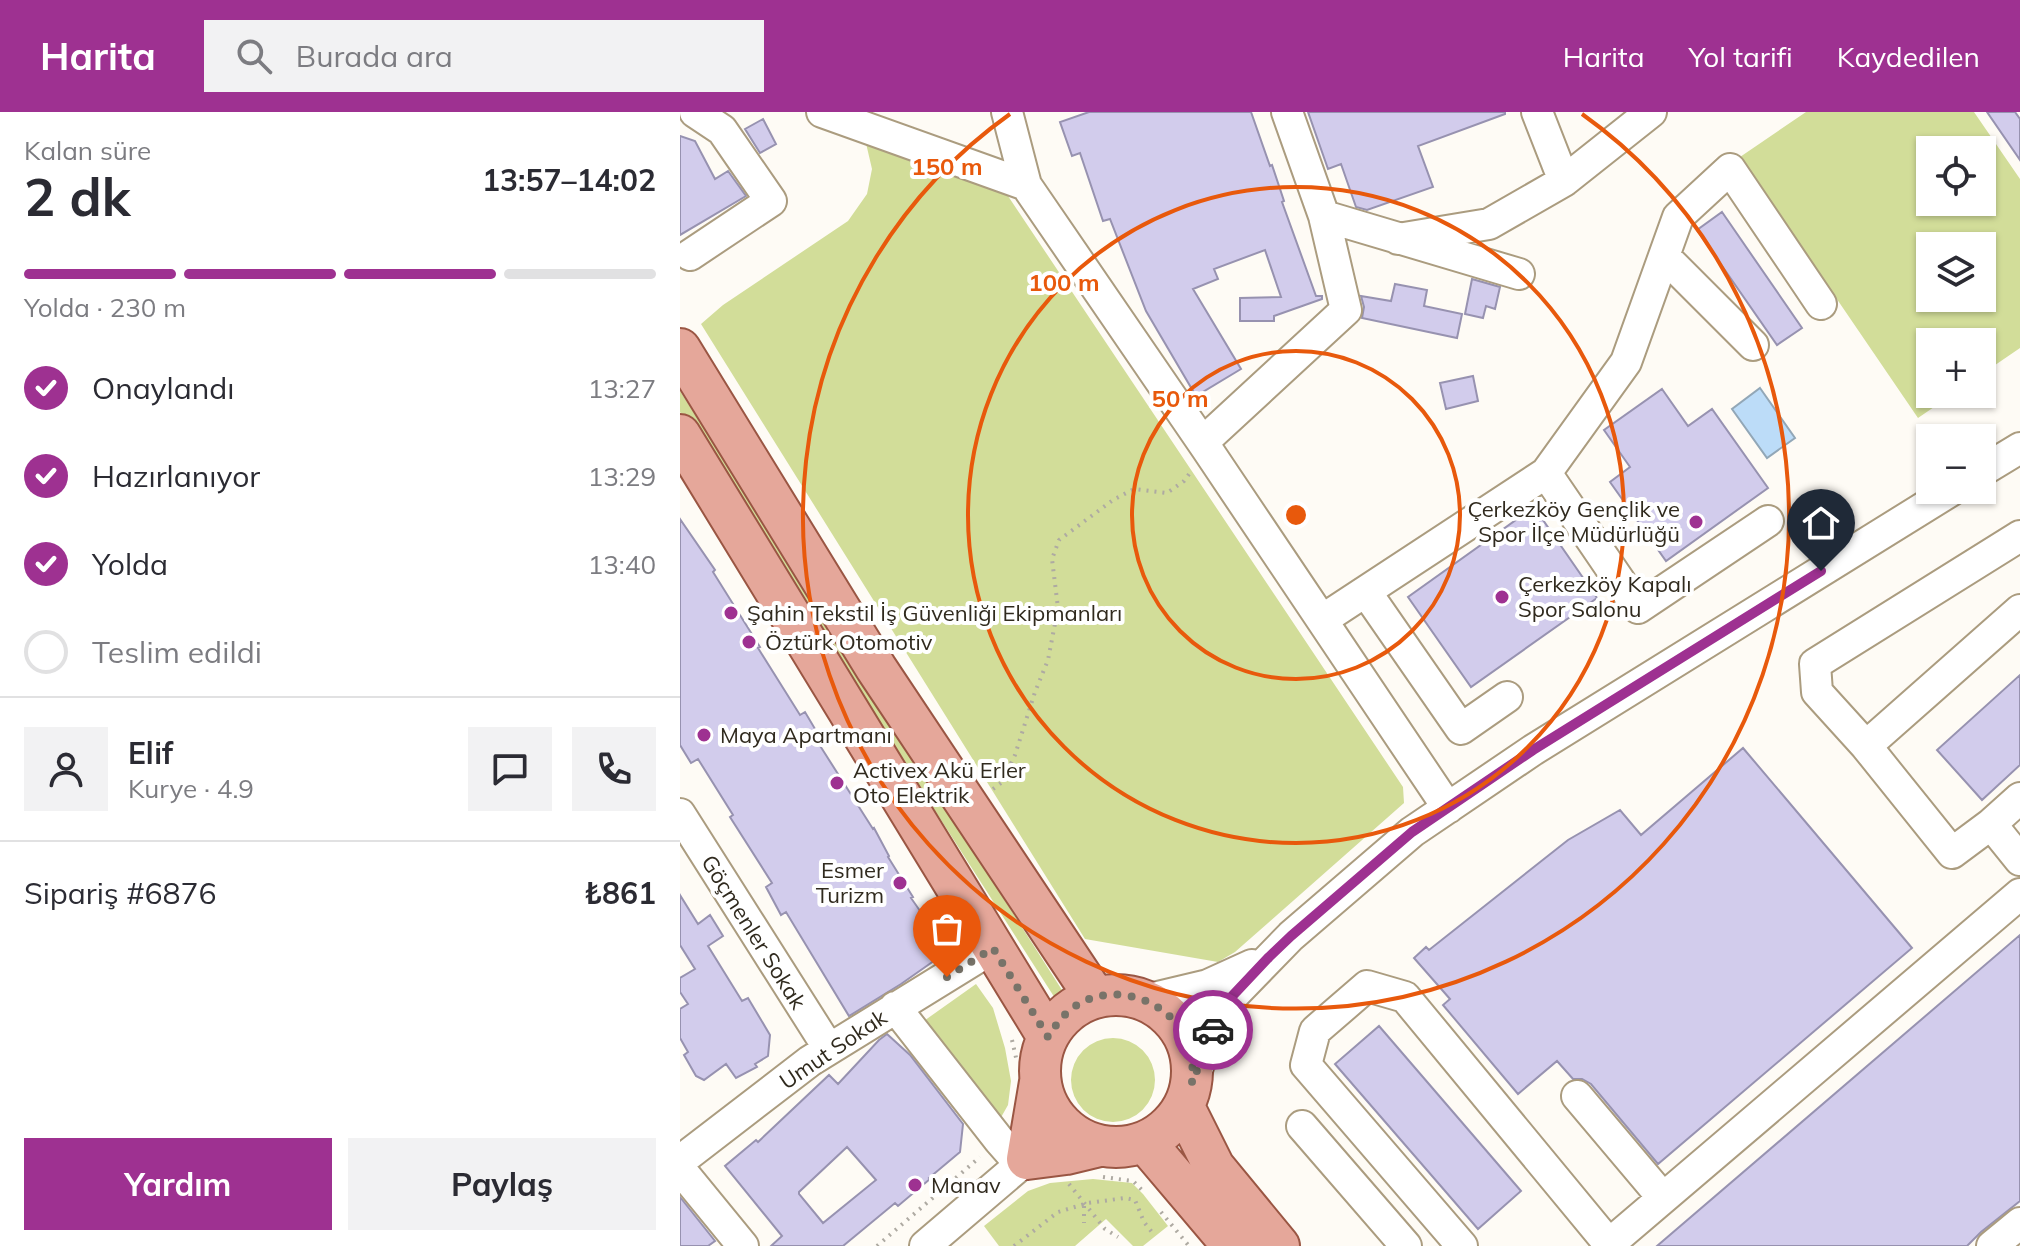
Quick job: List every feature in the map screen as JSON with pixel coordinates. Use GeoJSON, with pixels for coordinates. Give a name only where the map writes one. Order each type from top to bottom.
{"type":"FeatureCollection","features":[{"type":"Feature","properties":{"kind":"main road"},"geometry":{"type":"LineString","coordinates":[[680,349],[876,668],[1095,997]]}},
{"type":"Feature","properties":{"kind":"main road"},"geometry":{"type":"LineString","coordinates":[[680,435],[993,948],[1030,1037],[1041,1059],[1029,1073],[1015,1155],[1066,1154],[1097,1161],[1123,1148],[1145,1142],[1168,1128],[1188,1095],[1192,1057],[1183,1033],[1167,1013],[1145,1000],[1121,994],[1095,997],[1077,1005],[1030,1037]]}},
{"type":"Feature","properties":{"kind":"main road"},"geometry":{"type":"LineString","coordinates":[[1029,1073],[1060,1123],[1078,1138],[1097,1161]]}},
{"type":"Feature","properties":{"kind":"main road"},"geometry":{"type":"LineString","coordinates":[[1188,1095],[1214,1167],[1279,1246]]}},
{"type":"Feature","properties":{"kind":"main road"},"geometry":{"type":"LineString","coordinates":[[1145,1142],[1228,1244]]}},
{"type":"Feature","properties":{"kind":"street"},"geometry":{"type":"LineString","coordinates":[[683,256],[771,201],[722,130],[695,112]]}},
{"type":"Feature","properties":{"kind":"street"},"geometry":{"type":"LineString","coordinates":[[822,112],[1026,185]]}},
{"type":"Feature","properties":{"kind":"street"},"geometry":{"type":"LineString","coordinates":[[1007,112],[1026,185],[1448,808]]}},
{"type":"Feature","properties":{"kind":"street"},"geometry":{"type":"LineString","coordinates":[[1205,445],[1346,310],[1324,216],[1287,112]]}},
{"type":"Feature","properties":{"kind":"street"},"geometry":{"type":"LineString","coordinates":[[1537,112],[1564,181]]}},
{"type":"Feature","properties":{"kind":"street"},"geometry":{"type":"LineString","coordinates":[[1398,239],[1489,224],[1564,181],[1651,112]]}},
{"type":"Feature","properties":{"kind":"street"},"geometry":{"type":"LineString","coordinates":[[1322,620],[1546,473],[1626,362],[1678,217],[1730,169],[1821,304]]}},
{"type":"Feature","properties":{"kind":"street"},"geometry":{"type":"LineString","coordinates":[[1324,216],[1519,274]]}},
{"type":"Feature","properties":{"kind":"street"},"geometry":{"type":"LineString","coordinates":[[1664,256],[1753,345]]}},
{"type":"Feature","properties":{"kind":"street"},"geometry":{"type":"LineString","coordinates":[[1996,463],[2020,448]]}},
{"type":"Feature","properties":{"kind":"street"},"geometry":{"type":"LineString","coordinates":[[1546,473],[1638,608],[1768,521]]}},
{"type":"Feature","properties":{"kind":"street"},"geometry":{"type":"LineString","coordinates":[[1188,1095],[1220,1009],[1291,936],[1412,832],[1533,750],[1929,504]]}},
{"type":"Feature","properties":{"kind":"street"},"geometry":{"type":"LineString","coordinates":[[2020,536],[1815,664],[1817,692],[1866,746],[1952,853],[2020,798]]}},
{"type":"Feature","properties":{"kind":"street"},"geometry":{"type":"LineString","coordinates":[[1366,592],[1461,729],[1507,697]]}},
{"type":"Feature","properties":{"kind":"street"},"geometry":{"type":"LineString","coordinates":[[1866,746],[2020,610]]}},
{"type":"Feature","properties":{"kind":"street","name":"Göçmenler Sokak"},"geometry":{"type":"LineString","coordinates":[[682,822],[829,1049]]}},
{"type":"Feature","properties":{"kind":"street"},"geometry":{"type":"LineString","coordinates":[[1991,824],[2020,860]]}},
{"type":"Feature","properties":{"kind":"street"},"geometry":{"type":"LineString","coordinates":[[1462,1246],[1306,1065],[1315,1031],[1367,986],[1405,997],[1608,1245],[2020,894]]}},
{"type":"Feature","properties":{"kind":"street","name":"Umut Sokak"},"geometry":{"type":"LineString","coordinates":[[680,1161],[810,1061],[993,948]]}},
{"type":"Feature","properties":{"kind":"street"},"geometry":{"type":"LineString","coordinates":[[1145,1000],[1208,985],[1269,957]]}},
{"type":"Feature","properties":{"kind":"street"},"geometry":{"type":"LineString","coordinates":[[895,1007],[1015,1155],[941,1241]]}},
{"type":"Feature","properties":{"kind":"street"},"geometry":{"type":"LineString","coordinates":[[1577,1096],[1663,1198]]}},
{"type":"Feature","properties":{"kind":"street"},"geometry":{"type":"LineString","coordinates":[[1302,1126],[1406,1246]]}},
{"type":"Feature","properties":{"kind":"street"},"geometry":{"type":"LineString","coordinates":[[680,1169],[743,1246]]}},
{"type":"Feature","properties":{"kind":"street"},"geometry":{"type":"LineString","coordinates":[[1992,1246],[2020,1223]]}},
{"type":"Feature","properties":{"kind":"path"},"geometry":{"type":"LineString","coordinates":[[985,796],[1001,783],[1015,755],[1048,660],[1058,608],[1052,559],[1059,540],[1113,500],[1134,489],[1167,493],[1184,481],[1205,445]]}},
{"type":"Feature","properties":{"kind":"path"},"geometry":{"type":"LineString","coordinates":[[1029,1073],[1030,1037]]}},
{"type":"Feature","properties":{"kind":"path"},"geometry":{"type":"LineString","coordinates":[[877,1246],[1015,1155]]}},
{"type":"Feature","properties":{"kind":"path"},"geometry":{"type":"LineString","coordinates":[[1097,1161],[1133,1181],[1147,1195]]}},
{"type":"Feature","properties":{"kind":"path"},"geometry":{"type":"LineString","coordinates":[[1066,1179],[1105,1229],[1118,1237]]}},
{"type":"Feature","properties":{"kind":"path"},"geometry":{"type":"LineString","coordinates":[[1014,1246],[1058,1212],[1084,1204],[1125,1198],[1135,1200],[1144,1222],[1155,1236]]}},
{"type":"Feature","properties":{"kind":"path"},"geometry":{"type":"LineString","coordinates":[[1084,1204],[1084,1223]]}},
{"type":"Feature","properties":{"kind":"path"},"geometry":{"type":"LineString","coordinates":[[1155,1205],[1189,1246]]}},
{"type":"Feature","properties":{"kind":"green space"},"geometry":{"type":"Polygon","coordinates":[[[1806,112],[1974,112],[1990,136],[1916,136],[1916,216],[1996,216],[1996,144],[2020,179],[2020,348],[1996,364],[1996,328],[1916,328],[1916,408],[1933,408],[1918,418],[1740,157],[1806,112]]]}},
{"type":"Feature","properties":{"kind":"green space"},"geometry":{"type":"Polygon","coordinates":[[[865,139],[1004,190],[1403,787],[1404,803],[1235,952],[1218,962],[1085,939],[701,324],[723,305],[848,221],[867,194],[872,169],[865,139]]]}},
{"type":"Feature","properties":{"kind":"green space"},"geometry":{"type":"Polygon","coordinates":[[[680,391],[1069,1001],[1060,1006],[680,412],[680,391]]]}},
{"type":"Feature","properties":{"kind":"green space"},"geometry":{"type":"Polygon","coordinates":[[[976,984],[993,1008],[1011,1081],[1008,1105],[995,1128],[914,1028],[976,984]]]}},
{"type":"Feature","properties":{"kind":"green space"},"geometry":{"type":"Polygon","coordinates":[[[1113,1038],[1136,1045],[1148,1057],[1155,1080],[1148,1103],[1136,1115],[1113,1122],[1090,1115],[1078,1103],[1071,1080],[1078,1057],[1090,1045],[1113,1038]]]}},
{"type":"Feature","properties":{"kind":"green space"},"geometry":{"type":"Polygon","coordinates":[[[1093,1179],[1132,1183],[1168,1226],[1143,1246],[1133,1246],[1106,1219],[1075,1246],[999,1246],[984,1226],[1028,1191],[1050,1183],[1093,1179]]]}},
{"type":"Feature","properties":{"kind":"water"},"geometry":{"type":"Polygon","coordinates":[[[1760,388],[1795,438],[1767,458],[1732,409],[1760,388]]]}},
{"type":"Feature","properties":{"kind":"building"},"geometry":{"type":"Polygon","coordinates":[[[1089,112],[1251,112],[1316,296],[1322,296],[1322,299],[1274,316],[1274,321],[1240,321],[1240,298],[1281,297],[1265,250],[1214,269],[1218,279],[1193,289],[1241,369],[1196,396],[1146,311],[1110,219],[1103,221],[1080,153],[1072,156],[1060,122],[1089,112]]]}},
{"type":"Feature","properties":{"kind":"building"},"geometry":{"type":"Polygon","coordinates":[[[1308,112],[1505,114],[1418,146],[1433,187],[1367,210],[1356,207],[1341,164],[1328,169],[1308,112]]]}},
{"type":"Feature","properties":{"kind":"building"},"geometry":{"type":"Polygon","coordinates":[[[1987,112],[2015,112],[2020,119],[2020,160],[1987,112]]]}},
{"type":"Feature","properties":{"kind":"building"},"geometry":{"type":"Polygon","coordinates":[[[763,119],[776,144],[760,153],[745,129],[763,119]]]}},
{"type":"Feature","properties":{"kind":"building"},"geometry":{"type":"Polygon","coordinates":[[[680,136],[695,141],[715,179],[728,171],[746,196],[680,235],[680,136]]]}},
{"type":"Feature","properties":{"kind":"building"},"geometry":{"type":"Polygon","coordinates":[[[1722,212],[1802,328],[1777,345],[1697,230],[1722,212]]]}},
{"type":"Feature","properties":{"kind":"building"},"geometry":{"type":"Polygon","coordinates":[[[1472,279],[1500,287],[1495,309],[1486,306],[1483,318],[1465,314],[1472,279]]]}},
{"type":"Feature","properties":{"kind":"building"},"geometry":{"type":"Polygon","coordinates":[[[1395,284],[1427,290],[1424,306],[1462,314],[1457,338],[1362,318],[1364,307],[1361,296],[1391,301],[1395,284]]]}},
{"type":"Feature","properties":{"kind":"building"},"geometry":{"type":"Polygon","coordinates":[[[1473,376],[1478,401],[1446,409],[1440,383],[1473,376]]]}},
{"type":"Feature","properties":{"kind":"building"},"geometry":{"type":"Polygon","coordinates":[[[1662,389],[1688,426],[1712,409],[1768,488],[1666,561],[1610,482],[1630,467],[1604,430],[1662,389]]]}},
{"type":"Feature","properties":{"kind":"building","name":"Çerkezköy Kapalı Spor Salonu"},"geometry":{"type":"Polygon","coordinates":[[[1534,507],[1597,598],[1471,687],[1408,597],[1534,507]]]}},
{"type":"Feature","properties":{"kind":"building"},"geometry":{"type":"Polygon","coordinates":[[[680,519],[715,570],[713,572],[800,715],[805,712],[821,739],[817,741],[874,828],[911,898],[948,951],[849,1016],[786,912],[781,915],[766,887],[772,883],[730,817],[733,815],[698,759],[691,763],[680,745],[680,519]]]}},
{"type":"Feature","properties":{"kind":"building"},"geometry":{"type":"Polygon","coordinates":[[[2020,675],[2020,765],[1982,800],[1937,750],[2020,675]]]}},
{"type":"Feature","properties":{"kind":"building"},"geometry":{"type":"Polygon","coordinates":[[[1743,748],[1912,948],[1658,1164],[1591,1084],[1582,1079],[1573,1079],[1557,1061],[1518,1094],[1443,1005],[1450,999],[1414,958],[1426,947],[1429,950],[1568,840],[1620,810],[1641,835],[1743,748]]]}},
{"type":"Feature","properties":{"kind":"building"},"geometry":{"type":"Polygon","coordinates":[[[680,895],[698,924],[710,915],[723,936],[708,946],[742,1001],[748,998],[770,1035],[768,1056],[755,1064],[757,1067],[736,1078],[726,1064],[704,1080],[696,1076],[684,1055],[688,1052],[680,1038],[680,1009],[688,1004],[680,992],[680,978],[695,969],[680,945],[680,895]]]}},
{"type":"Feature","properties":{"kind":"building"},"geometry":{"type":"Polygon","coordinates":[[[2020,935],[2020,1201],[1967,1246],[1657,1246],[2020,935]]]}},
{"type":"Feature","properties":{"kind":"building"},"geometry":{"type":"Polygon","coordinates":[[[1379,1026],[1521,1191],[1478,1229],[1335,1064],[1379,1026]]]}},
{"type":"Feature","properties":{"kind":"building"},"geometry":{"type":"Polygon","coordinates":[[[887,1034],[910,1055],[963,1124],[960,1152],[898,1206],[895,1203],[843,1246],[771,1246],[782,1236],[725,1166],[756,1140],[758,1142],[829,1075],[838,1084],[887,1034]],[[847,1147],[799,1194],[823,1223],[876,1180],[847,1147]]]}},
{"type":"Feature","properties":{"kind":"building"},"geometry":{"type":"Polygon","coordinates":[[[680,1197],[715,1241],[708,1246],[680,1246],[680,1197]]]}},
{"type":"Feature","properties":{"kind":"way so far"},"geometry":{"type":"LineString","coordinates":[[947,977],[993,948],[1048,1037],[1061,1018],[1077,1005],[1095,997],[1121,994],[1145,1000],[1167,1013],[1183,1033],[1192,1057],[1192,1083],[1213,1030]]}},
{"type":"Feature","properties":{"kind":"place","name":"Çerkezköy Gençlik ve Spor İlçe Müdürlüğü"},"geometry":{"type":"Point","coordinates":[1696,522]}},
{"type":"Feature","properties":{"kind":"place","name":"Çerkezköy Kapalı Spor Salonu"},"geometry":{"type":"Point","coordinates":[1502,597]}},
{"type":"Feature","properties":{"kind":"place","name":"Şahin Tekstil İş Güvenliği Ekipmanları"},"geometry":{"type":"Point","coordinates":[731,613]}},
{"type":"Feature","properties":{"kind":"place","name":"Öztürk Otomotiv"},"geometry":{"type":"Point","coordinates":[749,642]}},
{"type":"Feature","properties":{"kind":"place","name":"Maya Apartmanı"},"geometry":{"type":"Point","coordinates":[704,735]}},
{"type":"Feature","properties":{"kind":"place","name":"Activex Akü Erler Oto Elektrik"},"geometry":{"type":"Point","coordinates":[837,783]}},
{"type":"Feature","properties":{"kind":"place","name":"Esmer Turizm"},"geometry":{"type":"Point","coordinates":[900,883]}},
{"type":"Feature","properties":{"kind":"place","name":"Manav"},"geometry":{"type":"Point","coordinates":[915,1185]}},
{"type":"Feature","properties":{"kind":"route"},"geometry":{"type":"LineString","coordinates":[[1213,1030],[1220,1009],[1269,957],[1412,832],[1533,750],[1821,571]]}}]}
